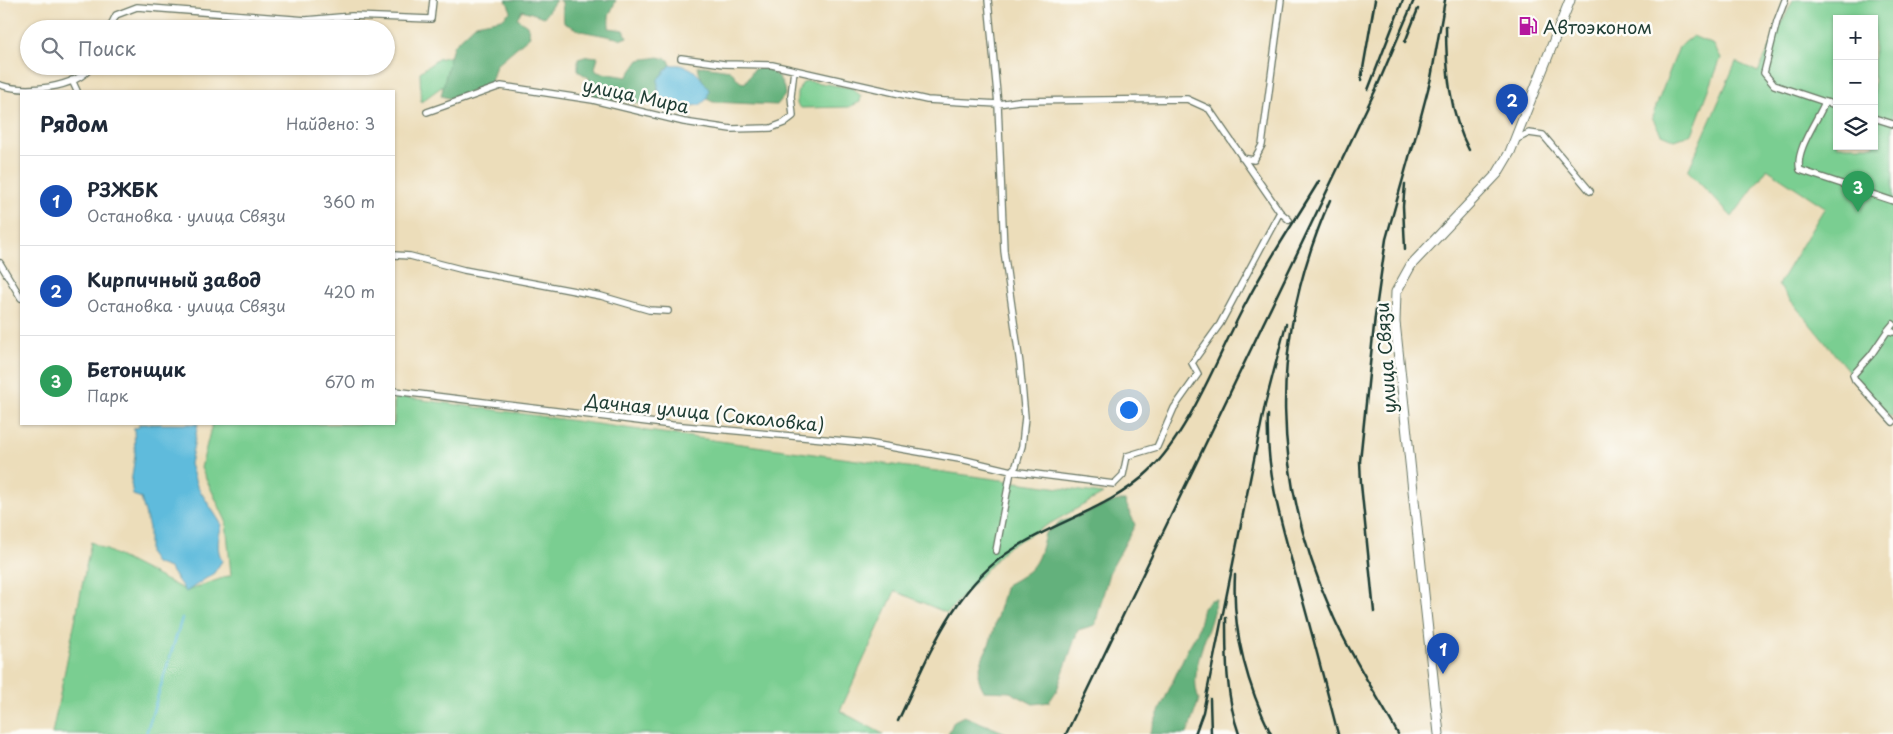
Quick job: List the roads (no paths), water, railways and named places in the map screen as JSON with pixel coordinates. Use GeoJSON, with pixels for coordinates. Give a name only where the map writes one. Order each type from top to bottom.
{"type":"FeatureCollection","features":[{"type":"Feature","properties":{"kind":"street"},"geometry":{"type":"LineString","coordinates":[[134,0],[136,7]]}},
{"type":"Feature","properties":{"kind":"street"},"geometry":{"type":"LineString","coordinates":[[114,20],[116,15],[136,7],[306,20],[352,16],[431,19],[433,0]]}},
{"type":"Feature","properties":{"kind":"street"},"geometry":{"type":"LineString","coordinates":[[988,0],[998,104],[1004,251],[1020,364],[1025,417],[1022,446],[1016,466],[1011,471],[996,551]]}},
{"type":"Feature","properties":{"kind":"street"},"geometry":{"type":"LineString","coordinates":[[1242,158],[1254,160],[1262,144],[1280,0]]}},
{"type":"Feature","properties":{"kind":"street","name":"улица Связи"},"geometry":{"type":"LineString","coordinates":[[1439,734],[1395,322],[1396,292],[1411,264],[1497,174],[1514,140],[1570,0]]}},
{"type":"Feature","properties":{"kind":"street"},"geometry":{"type":"LineString","coordinates":[[1785,0],[1777,21],[1764,73],[1774,85],[1834,105]]}},
{"type":"Feature","properties":{"kind":"street"},"geometry":{"type":"LineString","coordinates":[[680,58],[724,64],[772,65],[927,100],[998,104],[1018,101],[1187,99],[1210,109],[1280,212],[1289,220]]}},
{"type":"Feature","properties":{"kind":"street","name":"улица Мира"},"geometry":{"type":"LineString","coordinates":[[427,112],[502,86],[593,100],[684,122],[731,129],[771,128],[784,123],[794,116],[791,96],[794,70]]}},
{"type":"Feature","properties":{"kind":"street"},"geometry":{"type":"LineString","coordinates":[[0,85],[39,89],[72,80],[79,75]]}},
{"type":"Feature","properties":{"kind":"street"},"geometry":{"type":"LineString","coordinates":[[72,80],[77,90]]}},
{"type":"Feature","properties":{"kind":"street"},"geometry":{"type":"LineString","coordinates":[[1825,102],[1802,149],[1798,160],[1800,170],[1893,201]]}},
{"type":"Feature","properties":{"kind":"street"},"geometry":{"type":"LineString","coordinates":[[1878,119],[1893,124]]}},
{"type":"Feature","properties":{"kind":"street"},"geometry":{"type":"LineString","coordinates":[[1514,140],[1529,133],[1542,135],[1590,191]]}},
{"type":"Feature","properties":{"kind":"street","name":"Дачная улица (Соколовка)"},"geometry":{"type":"LineString","coordinates":[[395,391],[672,425],[867,443],[965,460],[1011,471],[1114,484],[1123,475],[1127,456],[1156,447],[1174,408],[1198,374],[1192,363],[1220,324],[1280,212]]}},
{"type":"Feature","properties":{"kind":"street"},"geometry":{"type":"LineString","coordinates":[[395,255],[410,256],[464,270],[601,296],[649,310],[668,311]]}},
{"type":"Feature","properties":{"kind":"street"},"geometry":{"type":"LineString","coordinates":[[0,263],[20,296]]}},
{"type":"Feature","properties":{"kind":"street"},"geometry":{"type":"LineString","coordinates":[[1893,324],[1891,331],[1852,375],[1893,422]]}},
{"type":"Feature","properties":{"kind":"water"},"geometry":{"type":"Polygon","coordinates":[[[671,65],[684,66],[694,71],[709,90],[707,99],[700,105],[672,108],[665,102],[659,92],[658,79],[671,65]]]}},
{"type":"Feature","properties":{"kind":"water"},"geometry":{"type":"Polygon","coordinates":[[[139,425],[198,425],[190,464],[197,486],[222,525],[218,543],[222,561],[214,573],[186,592],[169,568],[155,563],[149,554],[149,528],[141,498],[133,495],[131,483],[135,455],[134,428],[139,427],[139,425]]]}},
{"type":"Feature","properties":{"kind":"waterway"},"geometry":{"type":"LineString","coordinates":[[146,734],[182,618]]}},
{"type":"Feature","properties":{"kind":"railway"},"geometry":{"type":"LineString","coordinates":[[1361,80],[1375,0]]}},
{"type":"Feature","properties":{"kind":"railway"},"geometry":{"type":"LineString","coordinates":[[1368,90],[1403,0]]}},
{"type":"Feature","properties":{"kind":"railway"},"geometry":{"type":"LineString","coordinates":[[1066,734],[1376,89],[1414,0]]}},
{"type":"Feature","properties":{"kind":"railway"},"geometry":{"type":"LineString","coordinates":[[1412,150],[1431,78],[1445,0]]}},
{"type":"Feature","properties":{"kind":"railway"},"geometry":{"type":"LineString","coordinates":[[1405,42],[1418,9]]}},
{"type":"Feature","properties":{"kind":"railway"},"geometry":{"type":"LineString","coordinates":[[1446,26],[1450,90],[1457,121],[1469,150]]}},
{"type":"Feature","properties":{"kind":"railway"},"geometry":{"type":"LineString","coordinates":[[1374,612],[1360,461],[1375,316],[1386,239],[1413,143]]}},
{"type":"Feature","properties":{"kind":"railway"},"geometry":{"type":"LineString","coordinates":[[898,721],[944,625],[975,582],[993,564],[1015,548],[1118,495],[1149,471],[1164,454],[1191,413],[1255,286],[1319,181]]}},
{"type":"Feature","properties":{"kind":"railway"},"geometry":{"type":"LineString","coordinates":[[1405,184],[1403,206],[1405,249]]}},
{"type":"Feature","properties":{"kind":"railway"},"geometry":{"type":"LineString","coordinates":[[1330,200],[1310,253],[1296,305],[1287,357],[1285,409],[1289,461],[1298,513],[1313,565],[1334,618],[1398,734]]}},
{"type":"Feature","properties":{"kind":"railway"},"geometry":{"type":"LineString","coordinates":[[1195,734],[1203,712],[1265,405],[1286,324]]}},
{"type":"Feature","properties":{"kind":"railway"},"geometry":{"type":"LineString","coordinates":[[1268,415],[1270,461],[1277,506],[1338,734]]}},
{"type":"Feature","properties":{"kind":"railway"},"geometry":{"type":"LineString","coordinates":[[1235,575],[1236,616],[1243,657],[1248,677],[1271,734]]}},
{"type":"Feature","properties":{"kind":"railway"},"geometry":{"type":"LineString","coordinates":[[1226,618],[1229,691],[1239,734]]}},
{"type":"Feature","properties":{"kind":"railway"},"geometry":{"type":"LineString","coordinates":[[1210,699],[1211,734]]}},
{"type":"Feature","properties":{"kind":"place","name":"Автоэконом"},"geometry":{"type":"Point","coordinates":[1528,26]}},
{"type":"Feature","properties":{"kind":"place","name":"Кирпичный завод"},"geometry":{"type":"Point","coordinates":[1512,125]}},
{"type":"Feature","properties":{"kind":"place","name":"Бетонщик"},"geometry":{"type":"Point","coordinates":[1858,212]}},
{"type":"Feature","properties":{"kind":"place","name":"РЗЖБК"},"geometry":{"type":"Point","coordinates":[1443,674]}}]}
